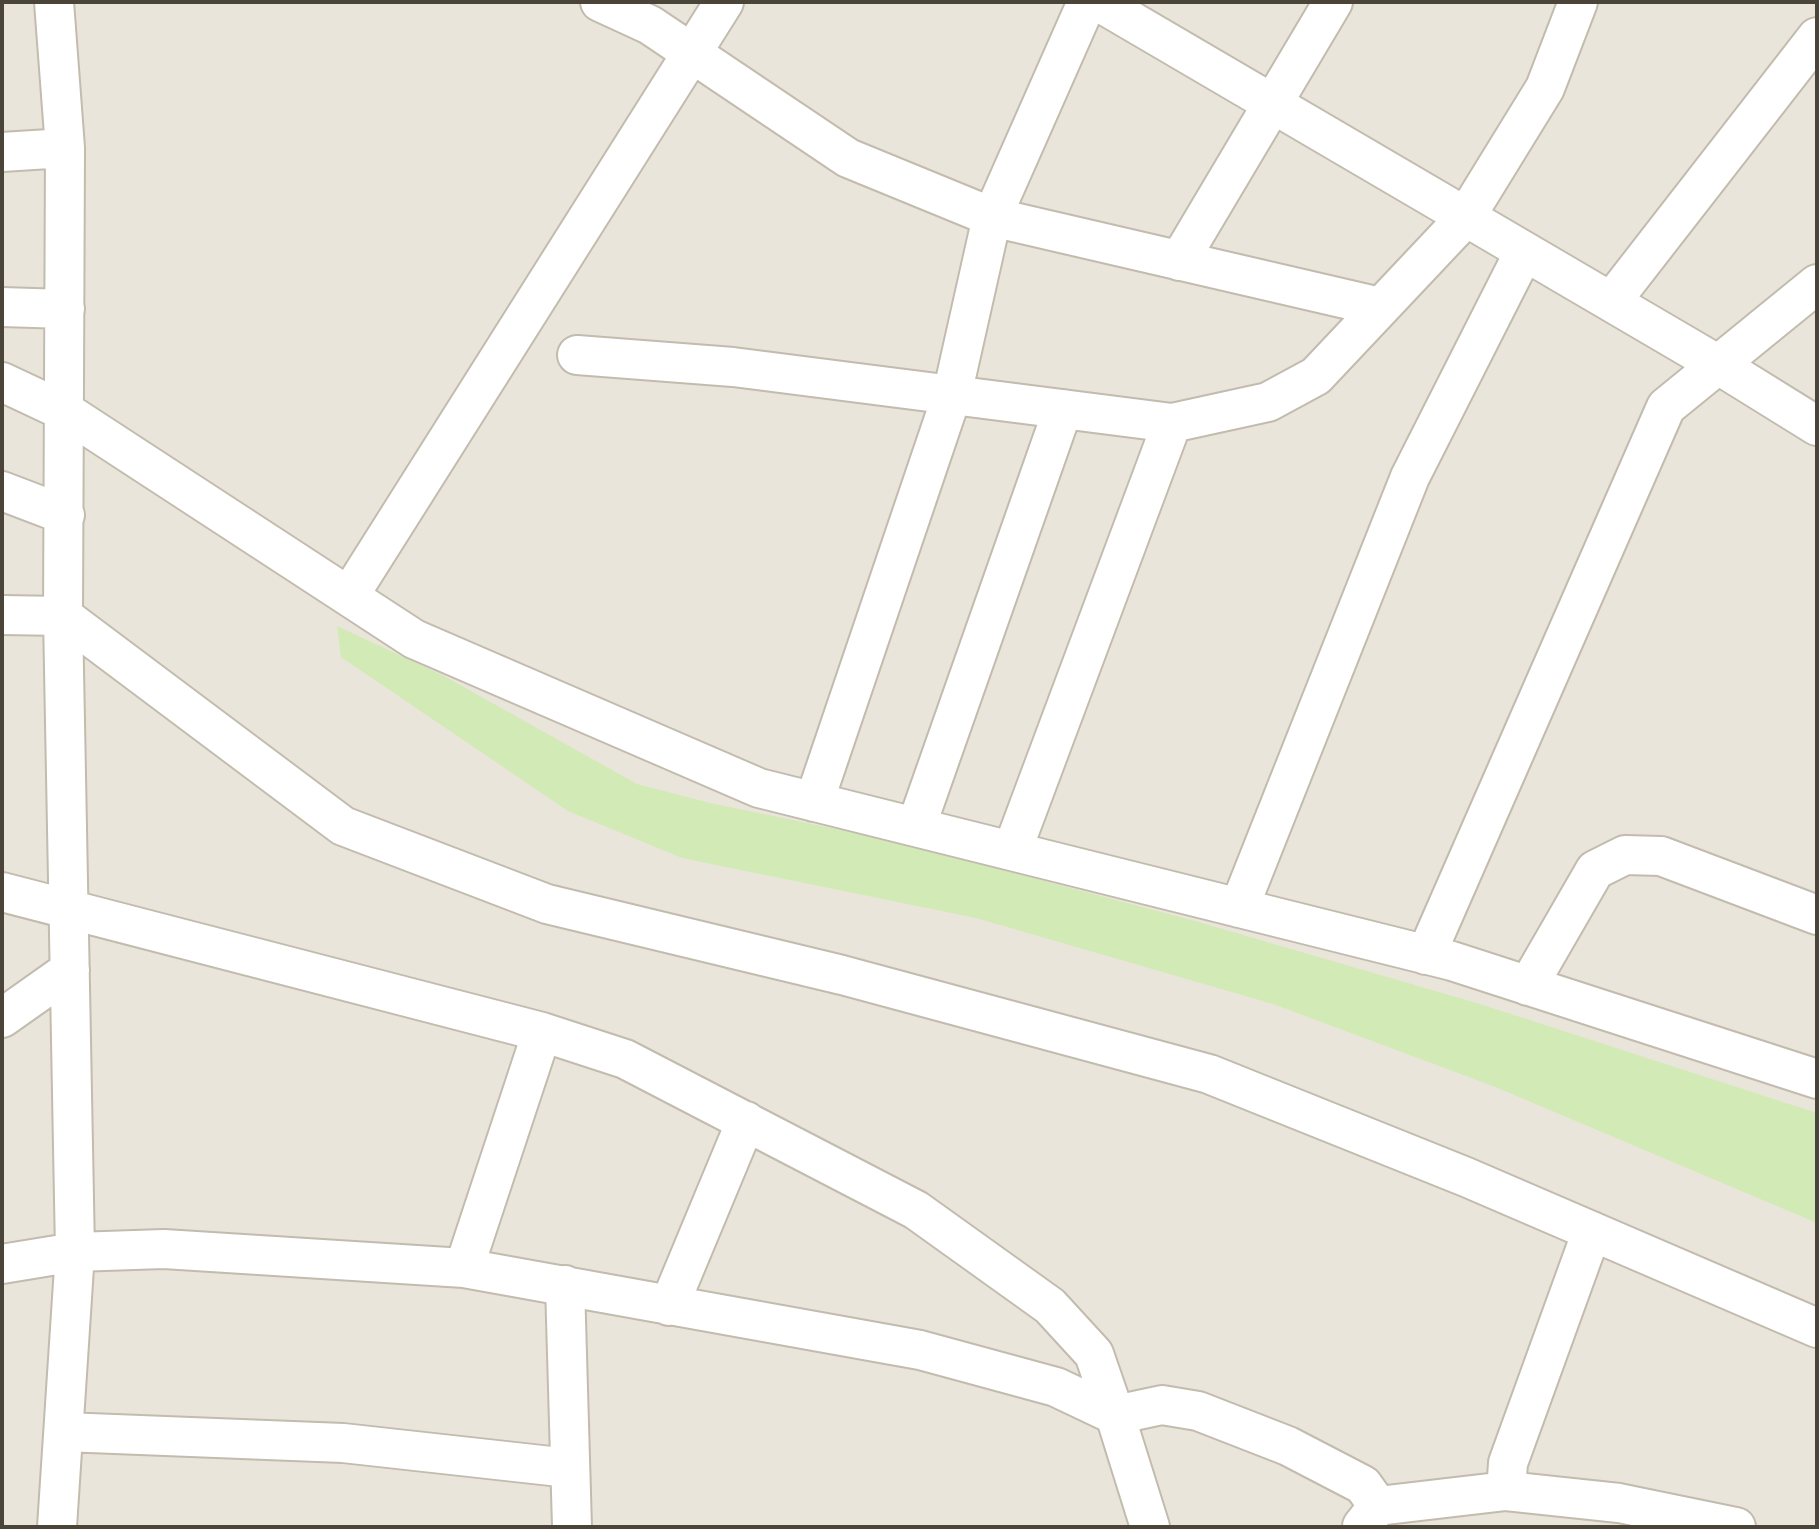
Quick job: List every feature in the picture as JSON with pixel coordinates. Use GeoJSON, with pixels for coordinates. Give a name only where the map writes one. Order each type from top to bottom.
{"type":"FeatureCollection","features":[{"type":"Feature","properties":{"kind":"street"},"geometry":{"type":"LineString","coordinates":[[54,2],[65,148],[64,617],[75,1252],[57,1527]]}},
{"type":"Feature","properties":{"kind":"street"},"geometry":{"type":"LineString","coordinates":[[600,2],[650,24],[848,158],[992,217],[1380,307]]}},
{"type":"Feature","properties":{"kind":"street"},"geometry":{"type":"LineString","coordinates":[[349,596],[690,51],[724,2]]}},
{"type":"Feature","properties":{"kind":"street"},"geometry":{"type":"LineString","coordinates":[[814,802],[952,395],[992,217],[1087,2]]}},
{"type":"Feature","properties":{"kind":"street"},"geometry":{"type":"LineString","coordinates":[[1099,2],[1717,363],[1817,426]]}},
{"type":"Feature","properties":{"kind":"street"},"geometry":{"type":"LineString","coordinates":[[1179,261],[1271,102],[1333,2]]}},
{"type":"Feature","properties":{"kind":"street"},"geometry":{"type":"LineString","coordinates":[[577,355],[733,367],[1172,423],[1268,402],[1316,376],[1465,218],[1545,88],[1578,2]]}},
{"type":"Feature","properties":{"kind":"street"},"geometry":{"type":"LineString","coordinates":[[1611,302],[1817,37]]}},
{"type":"Feature","properties":{"kind":"street"},"geometry":{"type":"LineString","coordinates":[[2,152],[65,148]]}},
{"type":"Feature","properties":{"kind":"street"},"geometry":{"type":"LineString","coordinates":[[1239,908],[1410,477],[1524,252]]}},
{"type":"Feature","properties":{"kind":"street"},"geometry":{"type":"LineString","coordinates":[[1426,955],[1666,407],[1817,284]]}},
{"type":"Feature","properties":{"kind":"street"},"geometry":{"type":"LineString","coordinates":[[2,307],[65,309]]}},
{"type":"Feature","properties":{"kind":"street"},"geometry":{"type":"LineString","coordinates":[[2,382],[66,412],[414,639],[759,788],[1426,955],[1817,1079]]}},
{"type":"Feature","properties":{"kind":"street"},"geometry":{"type":"LineString","coordinates":[[916,827],[1063,409]]}},
{"type":"Feature","properties":{"kind":"street"},"geometry":{"type":"LineString","coordinates":[[1012,851],[1172,423]]}},
{"type":"Feature","properties":{"kind":"street"},"geometry":{"type":"LineString","coordinates":[[2,491],[65,515]]}},
{"type":"Feature","properties":{"kind":"street"},"geometry":{"type":"LineString","coordinates":[[2,615],[64,617],[343,826],[547,904],[842,975],[1209,1074],[1592,1231],[1817,1328]]}},
{"type":"Feature","properties":{"kind":"street"},"geometry":{"type":"LineString","coordinates":[[1528,986],[1594,870],[1625,855],[1661,856],[1817,915]]}},
{"type":"Feature","properties":{"kind":"street"},"geometry":{"type":"LineString","coordinates":[[2,892],[542,1032],[625,1059],[915,1210],[1050,1306],[1094,1354],[1150,1527]]}},
{"type":"Feature","properties":{"kind":"street"},"geometry":{"type":"LineString","coordinates":[[2,1018],[69,970]]}},
{"type":"Feature","properties":{"kind":"street"},"geometry":{"type":"LineString","coordinates":[[464,1268],[542,1032]]}},
{"type":"Feature","properties":{"kind":"street"},"geometry":{"type":"LineString","coordinates":[[669,1306],[746,1121]]}},
{"type":"Feature","properties":{"kind":"street"},"geometry":{"type":"LineString","coordinates":[[1506,1491],[1508,1463],[1592,1231]]}},
{"type":"Feature","properties":{"kind":"street"},"geometry":{"type":"LineString","coordinates":[[2,1264],[75,1252],[164,1249],[464,1268],[920,1350],[1056,1387],[1115,1415],[1162,1405],[1198,1411],[1288,1446],[1363,1485],[1370,1517],[1506,1491],[1619,1503],[1736,1527]]}},
{"type":"Feature","properties":{"kind":"street"},"geometry":{"type":"LineString","coordinates":[[565,1285],[572,1527]]}},
{"type":"Feature","properties":{"kind":"street"},"geometry":{"type":"LineString","coordinates":[[64,1432],[343,1443],[569,1468]]}},
{"type":"Feature","properties":{"kind":"shaded area"},"geometry":{"type":"Polygon","coordinates":[[[2,2],[1817,2],[1817,1527],[2,1527],[2,2]]]}},
{"type":"Feature","properties":{"kind":"green space"},"geometry":{"type":"Polygon","coordinates":[[[337,626],[444,676],[637,784],[710,803],[889,840],[1195,921],[1480,1004],[1817,1113],[1817,1223],[1493,1086],[1273,1004],[976,918],[682,858],[568,811],[341,657],[337,626]]]}}]}
